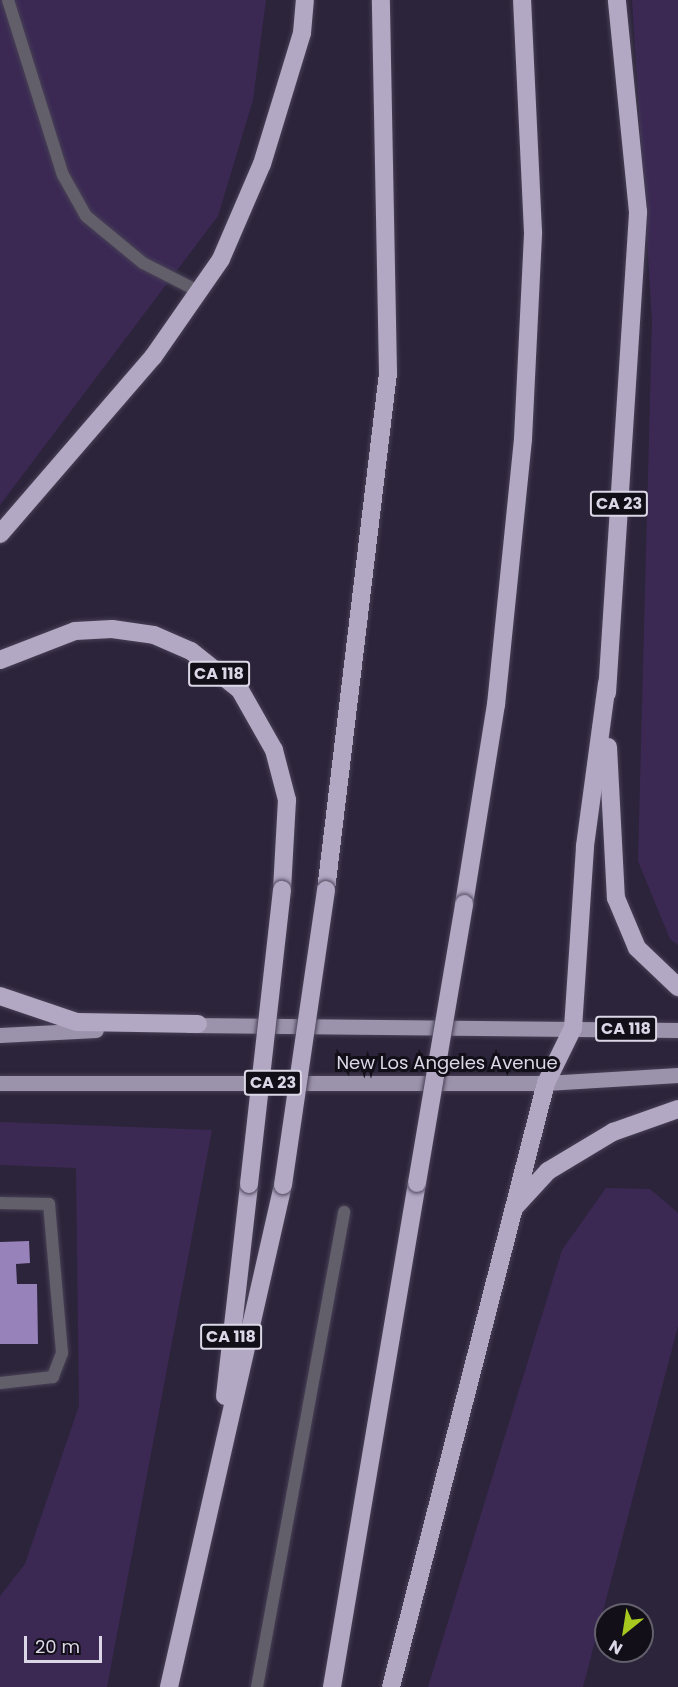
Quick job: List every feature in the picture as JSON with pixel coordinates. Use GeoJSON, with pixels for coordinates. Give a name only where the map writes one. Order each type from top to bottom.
{"type":"FeatureCollection","features":[{"type":"Feature","properties":{"kind":"highway"},"geometry":{"type":"LineString","coordinates":[[0,534],[153,357],[221,259],[262,164],[302,33],[305,0]]}},
{"type":"Feature","properties":{"kind":"highway"},"geometry":{"type":"LineString","coordinates":[[214,1490],[283,1185],[326,890],[388,373],[381,0]]}},
{"type":"Feature","properties":{"kind":"highway"},"geometry":{"type":"LineString","coordinates":[[332,1687],[496,705],[523,439],[533,232],[522,0]]}},
{"type":"Feature","properties":{"kind":"highway","name":"CA 23"},"geometry":{"type":"LineString","coordinates":[[617,0],[638,212],[607,682],[609,827],[616,898],[638,948],[678,987]]}},
{"type":"Feature","properties":{"kind":"highway","name":"CA 118"},"geometry":{"type":"LineString","coordinates":[[0,660],[75,631],[112,629],[154,635],[191,651],[240,690],[274,750],[287,800],[282,890],[214,1490],[169,1687]]}},
{"type":"Feature","properties":{"kind":"highway"},"geometry":{"type":"LineString","coordinates":[[391,1687],[546,1083],[573,1028],[585,846],[607,682]]}},
{"type":"Feature","properties":{"kind":"highway","name":"CA 118"},"geometry":{"type":"LineString","coordinates":[[0,996],[77,1022],[198,1024]]}},
{"type":"Feature","properties":{"kind":"highway"},"geometry":{"type":"LineString","coordinates":[[512,1211],[548,1171],[613,1132],[678,1109]]}},
{"type":"Feature","properties":{"kind":"main road","name":"New Los Angeles Avenue"},"geometry":{"type":"LineString","coordinates":[[0,1035],[198,1024],[678,1030]]}},
{"type":"Feature","properties":{"kind":"main road","name":"New Los Angeles Avenue"},"geometry":{"type":"LineString","coordinates":[[0,1083],[546,1083],[678,1075]]}},
{"type":"Feature","properties":{"kind":"lane"},"geometry":{"type":"LineString","coordinates":[[8,0],[63,175],[86,216],[143,262],[198,291]]}},
{"type":"Feature","properties":{"kind":"lane"},"geometry":{"type":"LineString","coordinates":[[0,1203],[49,1204],[62,1353],[53,1377],[0,1383]]}},
{"type":"Feature","properties":{"kind":"lane"},"geometry":{"type":"LineString","coordinates":[[257,1687],[344,1212]]}},
{"type":"Feature","properties":{"kind":"shaded area"},"geometry":{"type":"Polygon","coordinates":[[[0,0],[266,0],[253,100],[218,216],[0,505],[0,0]]]}},
{"type":"Feature","properties":{"kind":"shaded area"},"geometry":{"type":"Polygon","coordinates":[[[632,0],[678,0],[678,945],[670,939],[638,861],[652,321],[632,0]]]}},
{"type":"Feature","properties":{"kind":"shaded area"},"geometry":{"type":"Polygon","coordinates":[[[0,1122],[212,1130],[107,1687],[0,1687],[0,1596],[25,1564],[79,1406],[76,1168],[0,1165],[0,1122]]]}},
{"type":"Feature","properties":{"kind":"shaded area"},"geometry":{"type":"Polygon","coordinates":[[[606,1188],[650,1189],[678,1213],[678,1326],[605,1603],[594,1603],[594,1645],[583,1687],[428,1687],[562,1250],[606,1188]]]}},
{"type":"Feature","properties":{"kind":"building"},"geometry":{"type":"Polygon","coordinates":[[[29,1241],[30,1263],[16,1264],[17,1284],[37,1284],[38,1344],[0,1344],[0,1242],[29,1241]]]}}]}
